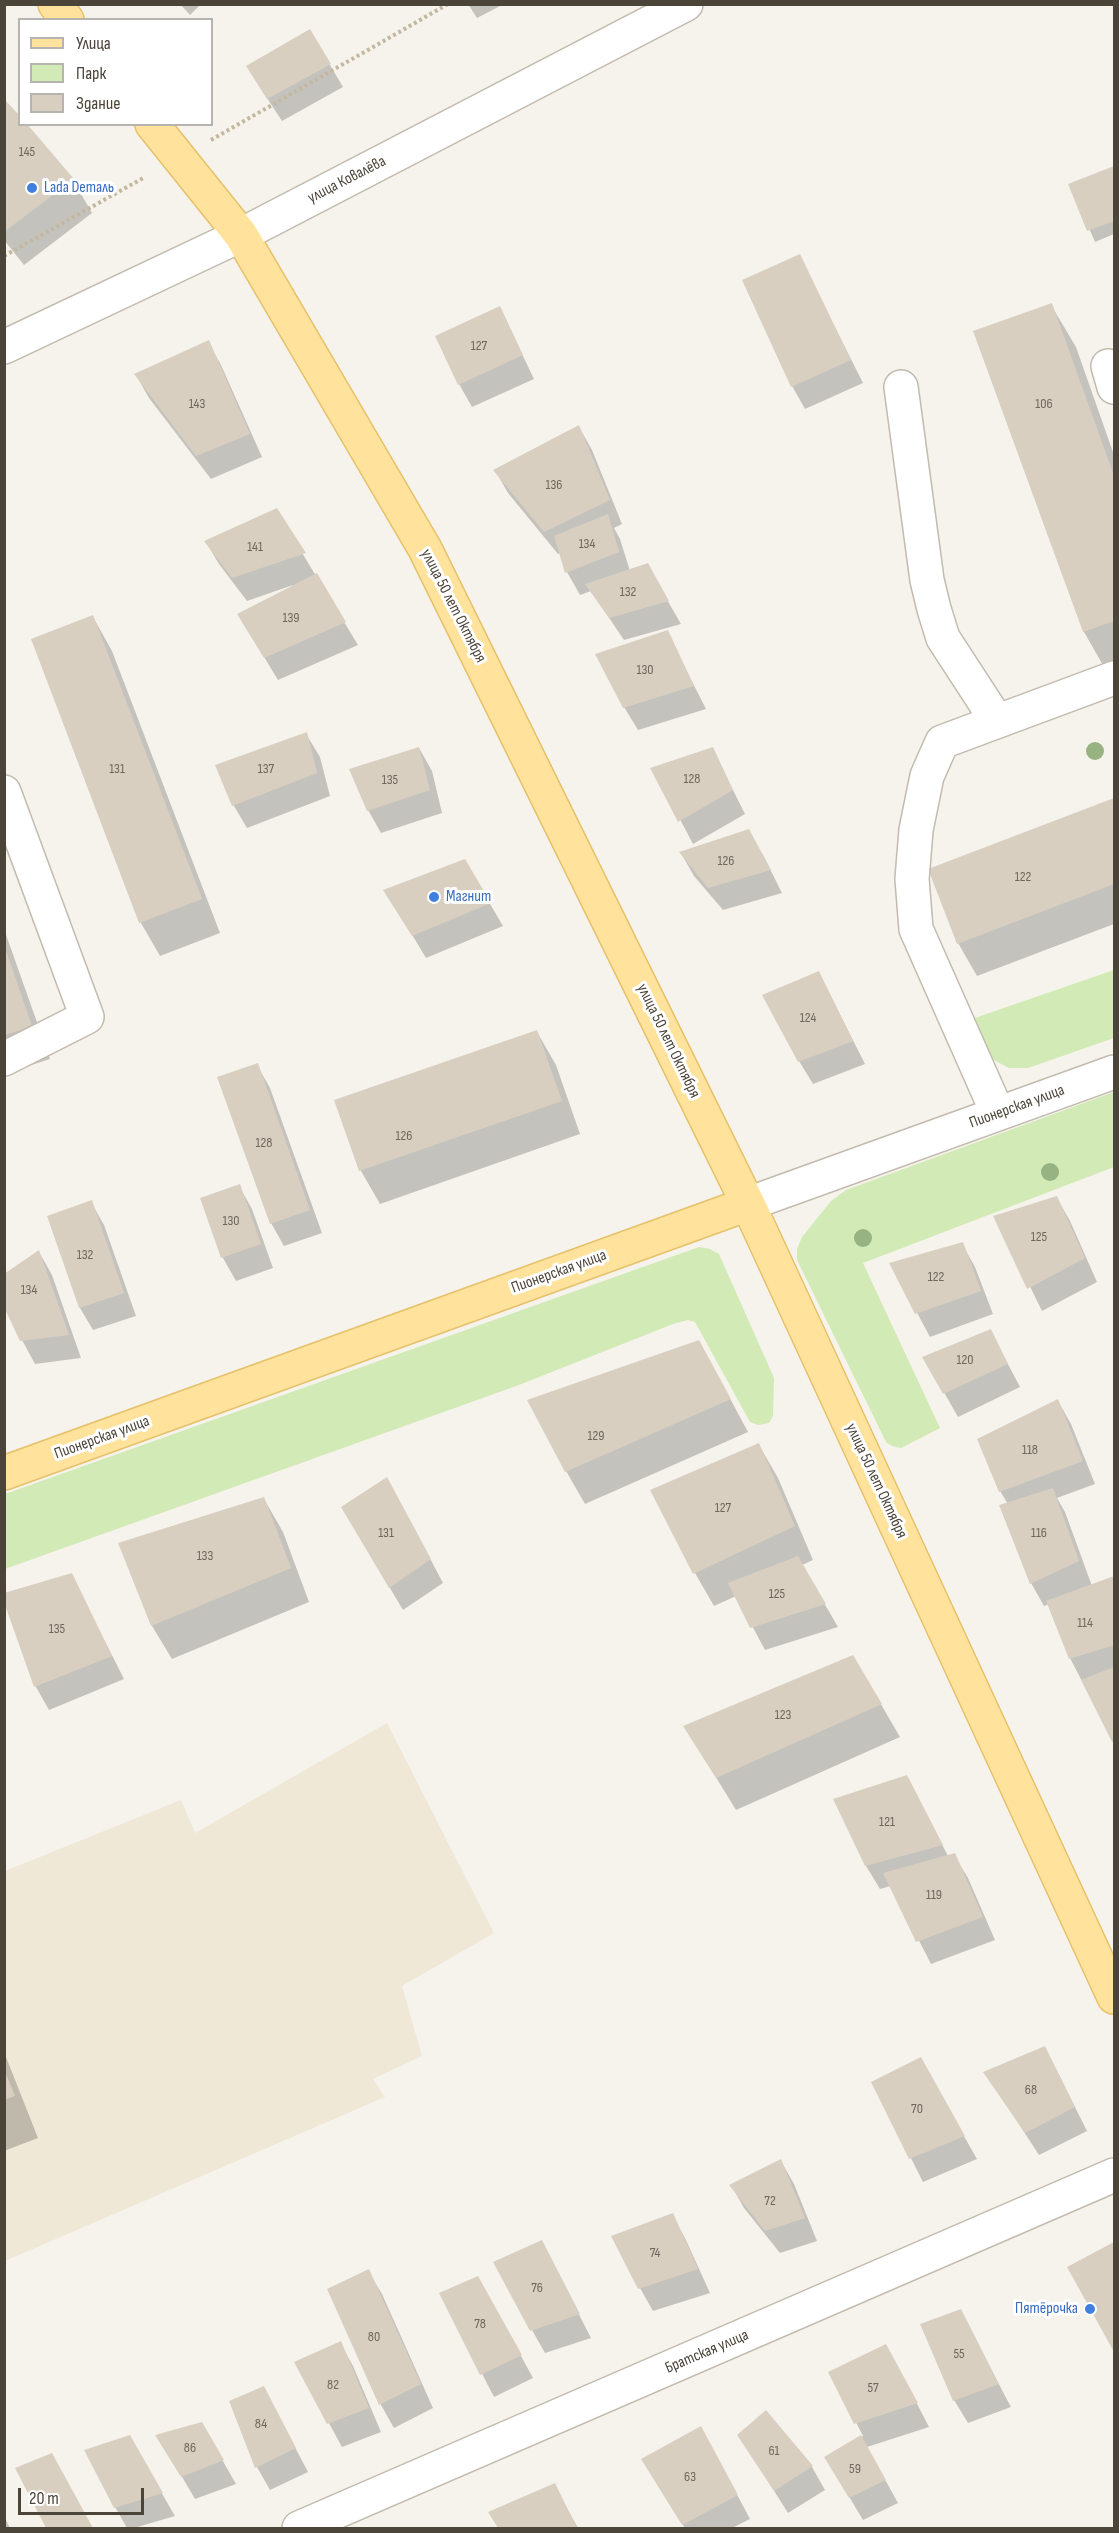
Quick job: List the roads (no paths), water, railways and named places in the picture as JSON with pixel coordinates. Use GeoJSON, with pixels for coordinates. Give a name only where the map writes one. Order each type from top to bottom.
{"type":"FeatureCollection","features":[{"type":"Feature","properties":{"kind":"main road"},"geometry":{"type":"LineString","coordinates":[[55,4],[66,18]]}},
{"type":"Feature","properties":{"kind":"main road","name":"улица 50 лет Октября"},"geometry":{"type":"LineString","coordinates":[[154,126],[241,235],[425,549],[748,1204],[1114,1997]]}},
{"type":"Feature","properties":{"kind":"main road","name":"Пионерская улица"},"geometry":{"type":"LineString","coordinates":[[4,1473],[748,1204]]}},
{"type":"Feature","properties":{"kind":"street","name":"улица Ковалёва"},"geometry":{"type":"LineString","coordinates":[[4,347],[241,235],[686,4]]}},
{"type":"Feature","properties":{"kind":"street"},"geometry":{"type":"LineString","coordinates":[[901,387],[927,580],[934,609],[943,638],[997,721]]}},
{"type":"Feature","properties":{"kind":"street"},"geometry":{"type":"LineString","coordinates":[[998,1114],[916,929],[912,879],[916,830],[927,776],[942,742],[1114,678]]}},
{"type":"Feature","properties":{"kind":"street"},"geometry":{"type":"LineString","coordinates":[[4,792],[87,1017],[4,1059]]}},
{"type":"Feature","properties":{"kind":"street","name":"Пионерская улица"},"geometry":{"type":"LineString","coordinates":[[748,1204],[1114,1072]]}},
{"type":"Feature","properties":{"kind":"street","name":"Братская улица"},"geometry":{"type":"LineString","coordinates":[[299,2529],[1114,2175]]}},
{"type":"Feature","properties":{"kind":"place","name":"Lada Dеталь"},"geometry":{"type":"Point","coordinates":[32,188]}},
{"type":"Feature","properties":{"kind":"place","name":"Магнит"},"geometry":{"type":"Point","coordinates":[434,897]}},
{"type":"Feature","properties":{"kind":"place","name":"Пятёрочка"},"geometry":{"type":"Point","coordinates":[1090,2309]}}]}
